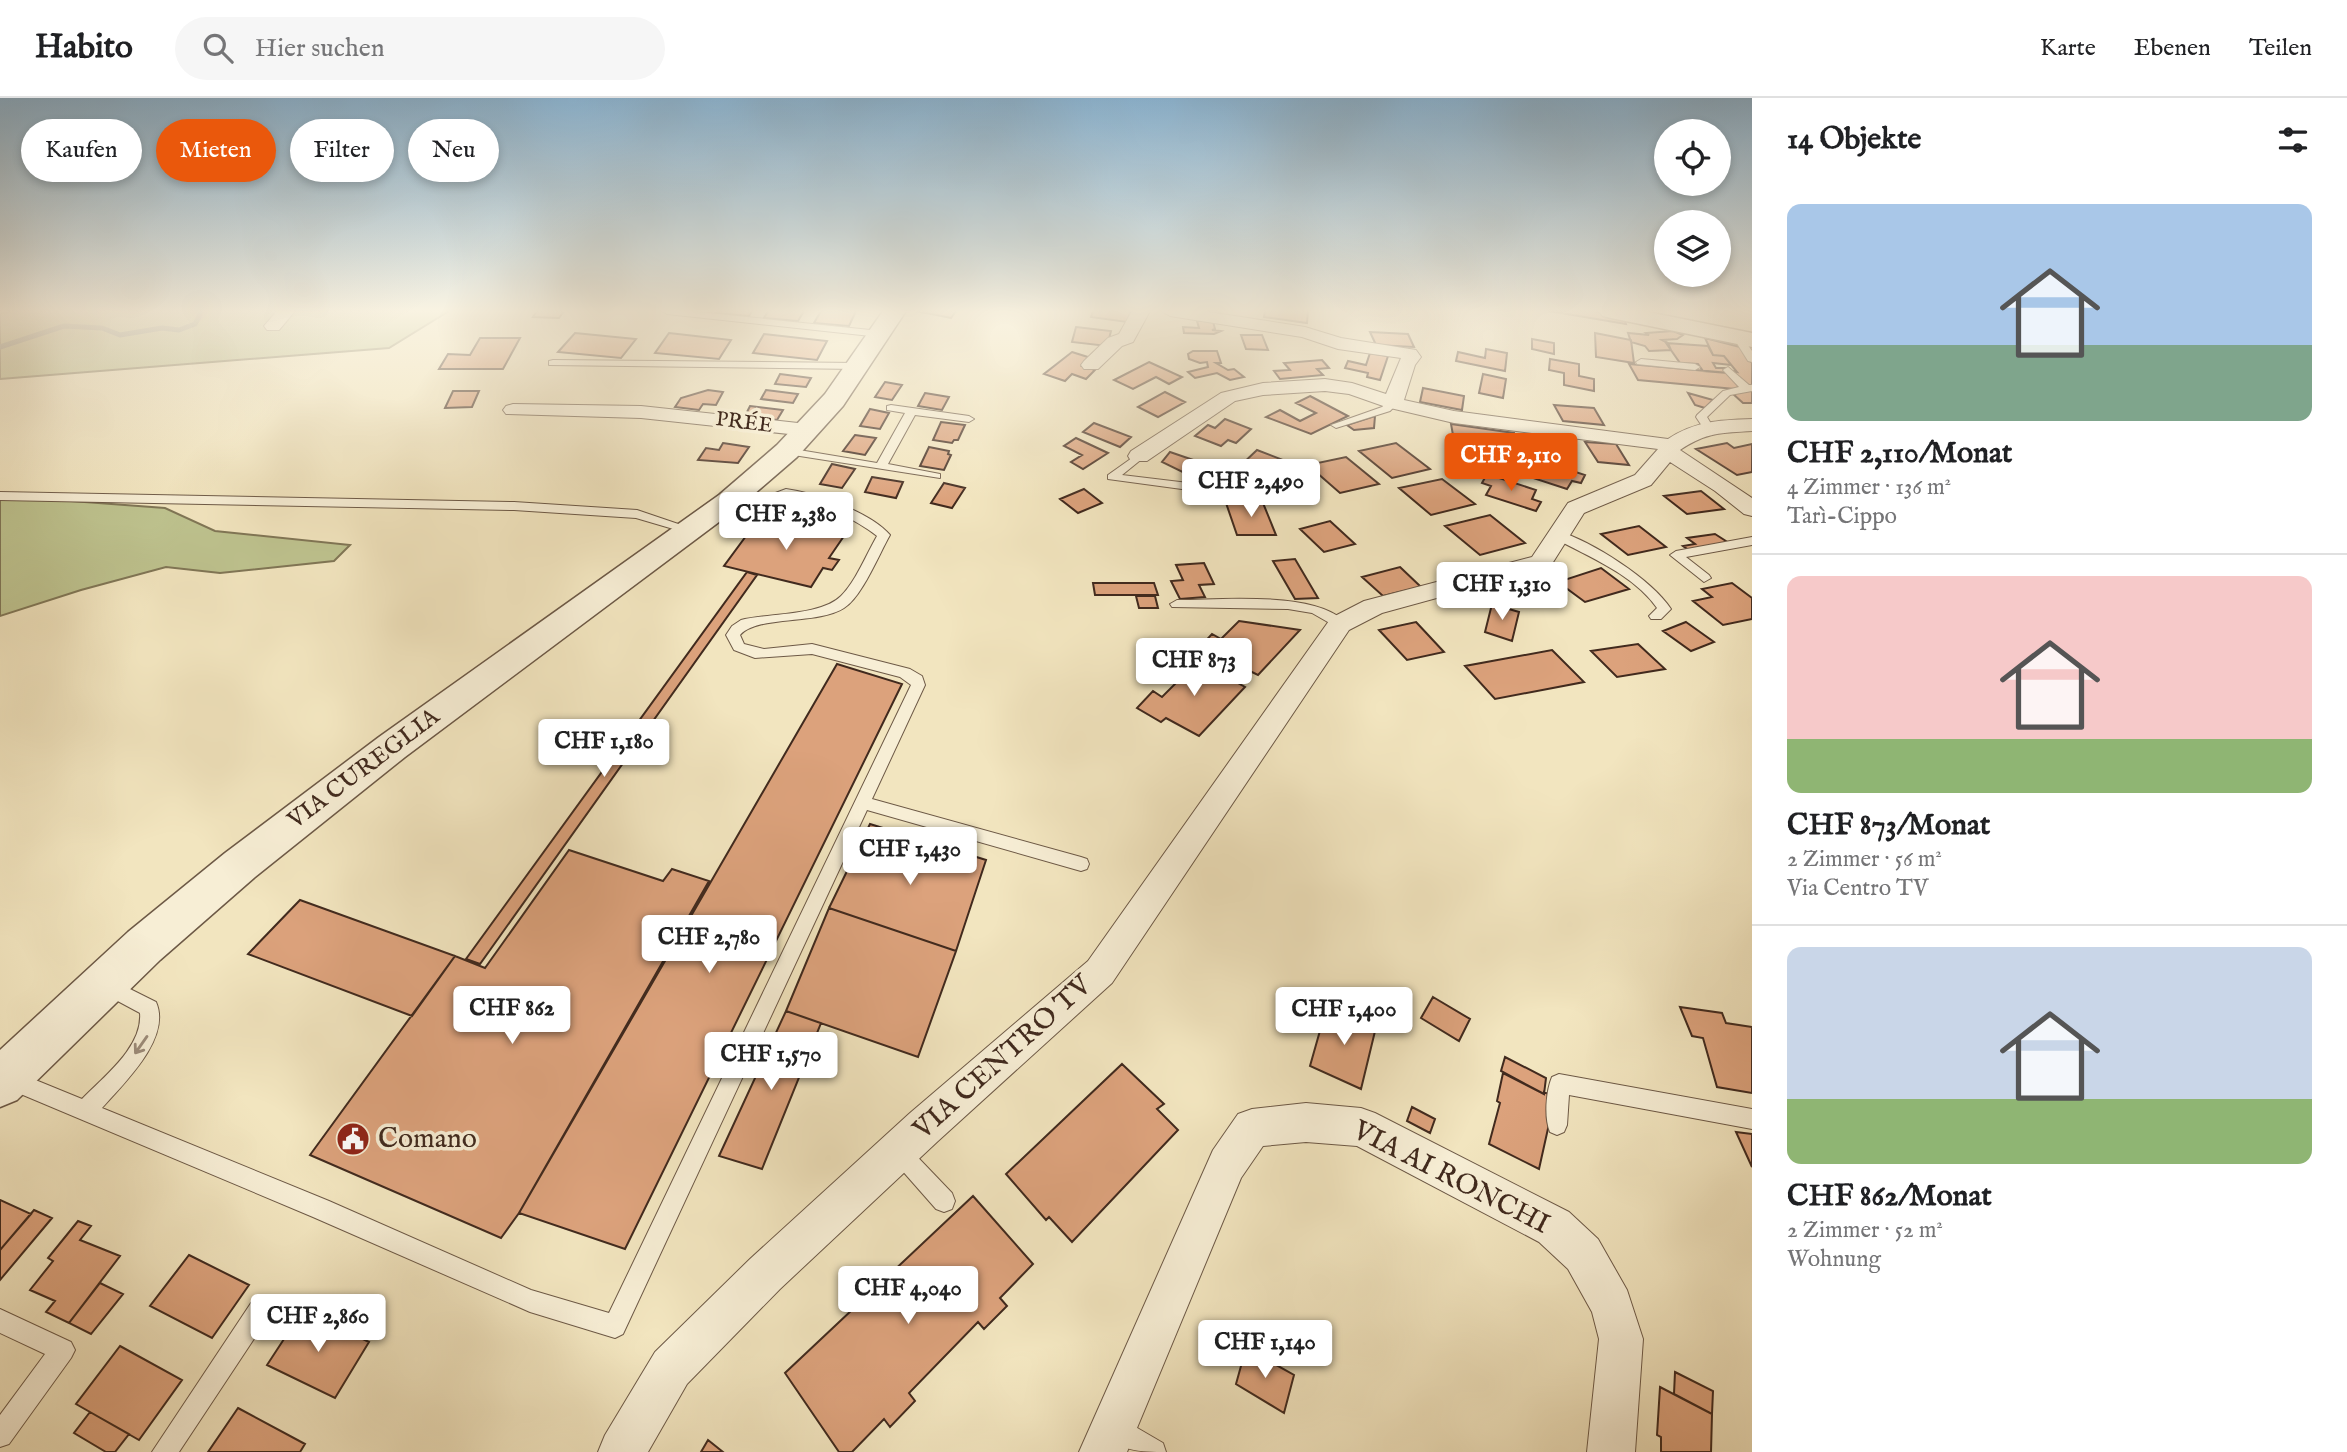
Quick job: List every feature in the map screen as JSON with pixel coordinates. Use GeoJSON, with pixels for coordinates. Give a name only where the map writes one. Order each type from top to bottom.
{"type":"FeatureCollection","features":[{"type":"Feature","properties":{"kind":"street","name":"VIA CUREGLIA"},"geometry":{"type":"LineString","coordinates":[[3,1080],[103,984],[191,905],[288,826],[739,491],[807,430],[852,374]]}},
{"type":"Feature","properties":{"kind":"street"},"geometry":{"type":"LineString","coordinates":[[1394,403],[1403,374]]}},
{"type":"Feature","properties":{"kind":"street"},"geometry":{"type":"LineString","coordinates":[[1139,456],[1220,400],[1238,394],[1334,385],[1454,417],[1645,440],[1670,449],[1752,509]]}},
{"type":"Feature","properties":{"kind":"street","name":"PRÉE"},"geometry":{"type":"LineString","coordinates":[[513,410],[641,412],[807,430]]}},
{"type":"Feature","properties":{"kind":"street"},"geometry":{"type":"LineString","coordinates":[[1340,624],[1373,607],[1541,562],[1576,508],[1643,480],[1670,449],[1691,433],[1708,427],[1752,425]]}},
{"type":"Feature","properties":{"kind":"street","name":"VIA CENTRO TV"},"geometry":{"type":"LineString","coordinates":[[622,1452],[671,1368],[765,1274],[1100,972],[1340,624]]}},
{"type":"Feature","properties":{"kind":"street","name":"VIA AI RONCHI"},"geometry":{"type":"LineString","coordinates":[[1108,1439],[1227,1164],[1252,1128],[1288,1122],[1327,1121],[1361,1127],[1554,1227],[1583,1254],[1612,1305],[1621,1339],[1611,1452]]}},
{"type":"Feature","properties":{"kind":"lane"},"geometry":{"type":"LineString","coordinates":[[1733,374],[1749,387]]}},
{"type":"Feature","properties":{"kind":"lane"},"geometry":{"type":"LineString","coordinates":[[1708,427],[1701,417],[1727,393],[1749,387]]}},
{"type":"Feature","properties":{"kind":"lane"},"geometry":{"type":"LineString","coordinates":[[1336,425],[1386,409],[1394,403]]}},
{"type":"Feature","properties":{"kind":"lane"},"geometry":{"type":"LineString","coordinates":[[891,408],[969,419]]}},
{"type":"Feature","properties":{"kind":"lane"},"geometry":{"type":"LineString","coordinates":[[881,467],[912,411]]}},
{"type":"Feature","properties":{"kind":"lane"},"geometry":{"type":"LineString","coordinates":[[786,451],[936,476]]}},
{"type":"Feature","properties":{"kind":"lane"},"geometry":{"type":"LineString","coordinates":[[1139,456],[1112,477],[1263,496]]}},
{"type":"Feature","properties":{"kind":"lane"},"geometry":{"type":"LineString","coordinates":[[3,1080],[321,1209],[530,1301],[615,1326],[917,691],[917,680],[905,673],[802,648],[750,653],[739,647],[733,635],[737,629],[751,622],[819,612],[838,606],[848,597],[884,535],[868,523],[805,495],[786,493],[755,505],[739,491]]}},
{"type":"Feature","properties":{"kind":"lane"},"geometry":{"type":"LineString","coordinates":[[0,496],[514,506],[637,514],[687,529]]}},
{"type":"Feature","properties":{"kind":"lane"},"geometry":{"type":"LineString","coordinates":[[1558,535],[1620,569],[1658,599],[1664,609],[1656,616]]}},
{"type":"Feature","properties":{"kind":"lane"},"geometry":{"type":"LineString","coordinates":[[1704,578],[1676,555],[1752,541]]}},
{"type":"Feature","properties":{"kind":"lane"},"geometry":{"type":"LineString","coordinates":[[1177,604],[1288,605],[1315,609],[1340,624]]}},
{"type":"Feature","properties":{"kind":"lane"},"geometry":{"type":"LineString","coordinates":[[864,803],[1082,864]]}},
{"type":"Feature","properties":{"kind":"lane"},"geometry":{"type":"LineString","coordinates":[[85,1111],[138,1050],[151,1028],[149,1008],[103,984]]}},
{"type":"Feature","properties":{"kind":"lane"},"geometry":{"type":"LineString","coordinates":[[1556,1125],[1559,1084],[1752,1119]]}},
{"type":"Feature","properties":{"kind":"lane"},"geometry":{"type":"LineString","coordinates":[[899,1152],[944,1201]]}},
{"type":"Feature","properties":{"kind":"lane"},"geometry":{"type":"LineString","coordinates":[[164,1452],[261,1308]]}},
{"type":"Feature","properties":{"kind":"lane"},"geometry":{"type":"LineString","coordinates":[[0,1321],[63,1350],[0,1435]]}},
{"type":"Feature","properties":{"kind":"lane"},"geometry":{"type":"LineString","coordinates":[[1108,1439],[1154,1452]]}},
{"type":"Feature","properties":{"kind":"green space"},"geometry":{"type":"Polygon","coordinates":[[[0,374],[60,374],[0,379],[0,374]]]}},
{"type":"Feature","properties":{"kind":"green space"},"geometry":{"type":"Polygon","coordinates":[[[31,498],[165,508],[215,531],[350,545],[334,561],[220,573],[166,567],[0,616],[0,500],[31,498]]]}},
{"type":"Feature","properties":{"kind":"building"},"geometry":{"type":"Polygon","coordinates":[[[780,374],[811,378],[806,387],[775,384],[780,374]]]}},
{"type":"Feature","properties":{"kind":"building"},"geometry":{"type":"Polygon","coordinates":[[[1045,374],[1072,374],[1065,381],[1045,374]]]}},
{"type":"Feature","properties":{"kind":"building"},"geometry":{"type":"Polygon","coordinates":[[[1073,374],[1091,374],[1086,379],[1073,374]]]}},
{"type":"Feature","properties":{"kind":"building"},"geometry":{"type":"Polygon","coordinates":[[[1125,374],[1176,374],[1182,377],[1169,384],[1156,377],[1133,389],[1114,380],[1125,374]]]}},
{"type":"Feature","properties":{"kind":"building"},"geometry":{"type":"Polygon","coordinates":[[[1191,374],[1212,374],[1195,378],[1191,374]]]}},
{"type":"Feature","properties":{"kind":"building"},"geometry":{"type":"Polygon","coordinates":[[[1219,374],[1240,374],[1244,377],[1230,380],[1219,374]]]}},
{"type":"Feature","properties":{"kind":"building"},"geometry":{"type":"Polygon","coordinates":[[[1276,374],[1323,375],[1280,379],[1276,374]]]}},
{"type":"Feature","properties":{"kind":"building"},"geometry":{"type":"Polygon","coordinates":[[[1368,374],[1382,374],[1380,380],[1367,377],[1368,374]]]}},
{"type":"Feature","properties":{"kind":"building"},"geometry":{"type":"Polygon","coordinates":[[[1483,374],[1506,379],[1503,398],[1479,393],[1483,374]]]}},
{"type":"Feature","properties":{"kind":"building"},"geometry":{"type":"Polygon","coordinates":[[[1564,374],[1579,374],[1594,379],[1594,391],[1564,385],[1564,374]]]}},
{"type":"Feature","properties":{"kind":"building"},"geometry":{"type":"Polygon","coordinates":[[[1635,374],[1730,374],[1741,385],[1735,389],[1638,380],[1635,374]]]}},
{"type":"Feature","properties":{"kind":"building"},"geometry":{"type":"Polygon","coordinates":[[[1735,374],[1752,374],[1752,386],[1735,374]]]}},
{"type":"Feature","properties":{"kind":"building"},"geometry":{"type":"Polygon","coordinates":[[[885,382],[902,385],[892,400],[875,397],[885,382]]]}},
{"type":"Feature","properties":{"kind":"building"},"geometry":{"type":"Polygon","coordinates":[[[1423,388],[1464,396],[1462,410],[1420,402],[1423,388]]]}},
{"type":"Feature","properties":{"kind":"building"},"geometry":{"type":"Polygon","coordinates":[[[1752,388],[1752,403],[1743,403],[1732,393],[1752,388]]]}},
{"type":"Feature","properties":{"kind":"building"},"geometry":{"type":"Polygon","coordinates":[[[708,390],[723,392],[716,405],[703,404],[699,410],[675,407],[681,398],[708,390]]]}},
{"type":"Feature","properties":{"kind":"building"},"geometry":{"type":"Polygon","coordinates":[[[766,390],[798,394],[793,403],[761,399],[766,390]]]}},
{"type":"Feature","properties":{"kind":"building"},"geometry":{"type":"Polygon","coordinates":[[[453,391],[479,391],[472,407],[445,408],[453,391]]]}},
{"type":"Feature","properties":{"kind":"building"},"geometry":{"type":"Polygon","coordinates":[[[1165,392],[1185,402],[1158,417],[1138,407],[1165,392]]]}},
{"type":"Feature","properties":{"kind":"building"},"geometry":{"type":"Polygon","coordinates":[[[925,393],[949,397],[942,410],[918,406],[925,393]]]}},
{"type":"Feature","properties":{"kind":"building"},"geometry":{"type":"Polygon","coordinates":[[[1688,393],[1713,400],[1705,408],[1695,405],[1688,393]]]}},
{"type":"Feature","properties":{"kind":"building"},"geometry":{"type":"Polygon","coordinates":[[[1310,396],[1348,416],[1311,434],[1266,417],[1280,410],[1300,421],[1316,413],[1296,403],[1310,396]]]}},
{"type":"Feature","properties":{"kind":"building"},"geometry":{"type":"Polygon","coordinates":[[[1554,405],[1594,408],[1604,425],[1563,421],[1554,405]]]}},
{"type":"Feature","properties":{"kind":"building"},"geometry":{"type":"Polygon","coordinates":[[[750,406],[783,410],[777,420],[745,416],[750,406]]]}},
{"type":"Feature","properties":{"kind":"building"},"geometry":{"type":"Polygon","coordinates":[[[870,409],[889,413],[880,429],[860,426],[870,409]]]}},
{"type":"Feature","properties":{"kind":"building"},"geometry":{"type":"Polygon","coordinates":[[[1375,416],[1374,428],[1354,430],[1347,425],[1375,416]]]}},
{"type":"Feature","properties":{"kind":"building"},"geometry":{"type":"Polygon","coordinates":[[[1225,419],[1251,429],[1236,443],[1228,440],[1221,446],[1195,436],[1208,425],[1215,428],[1225,419]]]}},
{"type":"Feature","properties":{"kind":"building"},"geometry":{"type":"Polygon","coordinates":[[[941,422],[965,425],[958,440],[952,443],[933,440],[941,422]]]}},
{"type":"Feature","properties":{"kind":"building"},"geometry":{"type":"Polygon","coordinates":[[[1094,423],[1131,437],[1120,447],[1083,432],[1094,423]]]}},
{"type":"Feature","properties":{"kind":"building"},"geometry":{"type":"Polygon","coordinates":[[[1451,424],[1514,433],[1517,445],[1453,435],[1451,424]]]}},
{"type":"Feature","properties":{"kind":"building"},"geometry":{"type":"Polygon","coordinates":[[[855,435],[876,438],[865,455],[843,451],[855,435]]]}},
{"type":"Feature","properties":{"kind":"building"},"geometry":{"type":"Polygon","coordinates":[[[1076,438],[1108,453],[1083,469],[1071,462],[1082,455],[1064,446],[1076,438]]]}},
{"type":"Feature","properties":{"kind":"building"},"geometry":{"type":"Polygon","coordinates":[[[1585,442],[1616,444],[1629,465],[1598,462],[1585,442]]]}},
{"type":"Feature","properties":{"kind":"building"},"geometry":{"type":"Polygon","coordinates":[[[723,443],[749,447],[738,463],[698,460],[706,448],[719,450],[723,443]]]}},
{"type":"Feature","properties":{"kind":"building"},"geometry":{"type":"Polygon","coordinates":[[[1396,443],[1430,469],[1392,478],[1359,451],[1396,443]]]}},
{"type":"Feature","properties":{"kind":"building"},"geometry":{"type":"Polygon","coordinates":[[[1727,443],[1734,448],[1752,444],[1752,472],[1737,475],[1696,449],[1727,443]]]}},
{"type":"Feature","properties":{"kind":"building"},"geometry":{"type":"Polygon","coordinates":[[[929,447],[949,451],[948,454],[951,455],[944,470],[920,466],[929,447]]]}},
{"type":"Feature","properties":{"kind":"building"},"geometry":{"type":"Polygon","coordinates":[[[1257,450],[1283,460],[1272,470],[1284,474],[1268,491],[1241,480],[1250,471],[1239,467],[1257,450]]]}},
{"type":"Feature","properties":{"kind":"building"},"geometry":{"type":"Polygon","coordinates":[[[1170,452],[1208,465],[1197,479],[1162,462],[1170,452]]]}},
{"type":"Feature","properties":{"kind":"building"},"geometry":{"type":"Polygon","coordinates":[[[1346,457],[1379,484],[1340,493],[1308,465],[1346,457]]]}},
{"type":"Feature","properties":{"kind":"building"},"geometry":{"type":"Polygon","coordinates":[[[1536,459],[1585,475],[1581,483],[1572,481],[1567,489],[1518,473],[1522,465],[1531,468],[1536,459]]]}},
{"type":"Feature","properties":{"kind":"building"},"geometry":{"type":"Polygon","coordinates":[[[832,464],[855,469],[842,488],[820,484],[832,464]]]}},
{"type":"Feature","properties":{"kind":"building"},"geometry":{"type":"Polygon","coordinates":[[[1487,474],[1536,490],[1532,499],[1541,502],[1536,511],[1486,495],[1491,486],[1482,483],[1487,474]]]}},
{"type":"Feature","properties":{"kind":"building"},"geometry":{"type":"Polygon","coordinates":[[[872,477],[903,482],[896,498],[865,492],[872,477]]]}},
{"type":"Feature","properties":{"kind":"building"},"geometry":{"type":"Polygon","coordinates":[[[1442,479],[1475,504],[1431,515],[1399,488],[1442,479]]]}},
{"type":"Feature","properties":{"kind":"building"},"geometry":{"type":"Polygon","coordinates":[[[944,483],[965,488],[952,508],[931,503],[944,483]]]}},
{"type":"Feature","properties":{"kind":"building"},"geometry":{"type":"Polygon","coordinates":[[[1084,489],[1102,503],[1078,513],[1060,499],[1084,489]]]}},
{"type":"Feature","properties":{"kind":"building"},"geometry":{"type":"Polygon","coordinates":[[[1701,491],[1724,509],[1687,514],[1664,496],[1701,491]]]}},
{"type":"Feature","properties":{"kind":"building"},"geometry":{"type":"Polygon","coordinates":[[[1226,503],[1263,503],[1276,535],[1237,535],[1226,503]]]}},
{"type":"Feature","properties":{"kind":"building"},"geometry":{"type":"Polygon","coordinates":[[[1490,515],[1525,543],[1480,555],[1445,526],[1490,515]]]}},
{"type":"Feature","properties":{"kind":"building"},"geometry":{"type":"Polygon","coordinates":[[[760,517],[844,536],[829,558],[839,560],[832,570],[823,568],[811,587],[724,566],[760,517]]]}},
{"type":"Feature","properties":{"kind":"building"},"geometry":{"type":"Polygon","coordinates":[[[1330,521],[1355,544],[1324,552],[1300,529],[1330,521]]]}},
{"type":"Feature","properties":{"kind":"building"},"geometry":{"type":"Polygon","coordinates":[[[1639,526],[1666,547],[1628,555],[1601,534],[1639,526]]]}},
{"type":"Feature","properties":{"kind":"building"},"geometry":{"type":"Polygon","coordinates":[[[1715,534],[1729,543],[1690,551],[1683,546],[1695,544],[1687,538],[1715,534]]]}},
{"type":"Feature","properties":{"kind":"building"},"geometry":{"type":"Polygon","coordinates":[[[1295,559],[1318,598],[1295,599],[1273,561],[1295,559]]]}},
{"type":"Feature","properties":{"kind":"building"},"geometry":{"type":"Polygon","coordinates":[[[1204,563],[1214,584],[1199,585],[1205,597],[1180,599],[1171,581],[1183,580],[1176,565],[1204,563]]]}},
{"type":"Feature","properties":{"kind":"building"},"geometry":{"type":"Polygon","coordinates":[[[1400,567],[1421,587],[1383,596],[1362,577],[1400,567]]]}},
{"type":"Feature","properties":{"kind":"building"},"geometry":{"type":"Polygon","coordinates":[[[1601,568],[1629,589],[1585,602],[1558,582],[1601,568]]]}},
{"type":"Feature","properties":{"kind":"building"},"geometry":{"type":"Polygon","coordinates":[[[747,572],[757,575],[480,964],[466,959],[747,572]]]}},
{"type":"Feature","properties":{"kind":"building"},"geometry":{"type":"Polygon","coordinates":[[[1093,583],[1154,583],[1158,595],[1095,595],[1093,583]]]}},
{"type":"Feature","properties":{"kind":"building"},"geometry":{"type":"Polygon","coordinates":[[[1732,583],[1752,598],[1752,619],[1723,625],[1693,601],[1712,597],[1702,589],[1732,583]]]}},
{"type":"Feature","properties":{"kind":"building"},"geometry":{"type":"Polygon","coordinates":[[[1136,596],[1155,596],[1158,608],[1139,608],[1136,596]]]}},
{"type":"Feature","properties":{"kind":"building"},"geometry":{"type":"Polygon","coordinates":[[[1492,604],[1519,612],[1512,641],[1485,632],[1492,604]]]}},
{"type":"Feature","properties":{"kind":"building"},"geometry":{"type":"Polygon","coordinates":[[[1239,621],[1300,630],[1258,675],[1200,647],[1212,634],[1221,639],[1239,621]]]}},
{"type":"Feature","properties":{"kind":"building"},"geometry":{"type":"Polygon","coordinates":[[[1416,622],[1444,652],[1407,660],[1379,630],[1416,622]]]}},
{"type":"Feature","properties":{"kind":"building"},"geometry":{"type":"Polygon","coordinates":[[[1686,622],[1714,642],[1691,651],[1663,631],[1686,622]]]}},
{"type":"Feature","properties":{"kind":"building"},"geometry":{"type":"Polygon","coordinates":[[[1638,644],[1665,669],[1617,677],[1591,651],[1638,644]]]}},
{"type":"Feature","properties":{"kind":"building"},"geometry":{"type":"Polygon","coordinates":[[[1552,650],[1584,682],[1495,699],[1465,666],[1552,650]]]}},
{"type":"Feature","properties":{"kind":"building"},"geometry":{"type":"Polygon","coordinates":[[[1189,656],[1245,687],[1199,736],[1166,718],[1161,722],[1137,708],[1153,691],[1162,697],[1186,673],[1177,668],[1189,656]]]}},
{"type":"Feature","properties":{"kind":"building"},"geometry":{"type":"Polygon","coordinates":[[[837,664],[902,684],[625,1249],[519,1213],[837,664]]]}},
{"type":"Feature","properties":{"kind":"building"},"geometry":{"type":"Polygon","coordinates":[[[870,824],[986,860],[956,951],[829,908],[870,824]]]}},
{"type":"Feature","properties":{"kind":"building"},"geometry":{"type":"Polygon","coordinates":[[[569,850],[663,881],[672,869],[709,881],[519,1213],[501,1238],[310,1155],[455,956],[485,968],[569,850]]]}},
{"type":"Feature","properties":{"kind":"building"},"geometry":{"type":"Polygon","coordinates":[[[300,900],[455,956],[412,1016],[248,954],[300,900]]]}},
{"type":"Feature","properties":{"kind":"building"},"geometry":{"type":"Polygon","coordinates":[[[829,908],[956,951],[918,1057],[786,1011],[829,908]]]}},
{"type":"Feature","properties":{"kind":"building"},"geometry":{"type":"Polygon","coordinates":[[[1433,997],[1470,1019],[1459,1041],[1421,1018],[1433,997]]]}},
{"type":"Feature","properties":{"kind":"building"},"geometry":{"type":"Polygon","coordinates":[[[1327,1006],[1376,1027],[1361,1089],[1310,1066],[1327,1006]]]}},
{"type":"Feature","properties":{"kind":"building"},"geometry":{"type":"Polygon","coordinates":[[[1680,1007],[1722,1013],[1726,1023],[1752,1027],[1752,1093],[1717,1087],[1703,1038],[1692,1036],[1680,1007]]]}},
{"type":"Feature","properties":{"kind":"building"},"geometry":{"type":"Polygon","coordinates":[[[786,1011],[821,1023],[762,1169],[719,1156],[786,1011]]]}},
{"type":"Feature","properties":{"kind":"building"},"geometry":{"type":"Polygon","coordinates":[[[1505,1057],[1546,1078],[1544,1094],[1501,1071],[1505,1057]]]}},
{"type":"Feature","properties":{"kind":"building"},"geometry":{"type":"Polygon","coordinates":[[[1122,1064],[1164,1104],[1157,1109],[1178,1130],[1072,1242],[1049,1217],[1046,1220],[1006,1174],[1122,1064]]]}},
{"type":"Feature","properties":{"kind":"building"},"geometry":{"type":"Polygon","coordinates":[[[1503,1073],[1555,1097],[1539,1169],[1489,1144],[1500,1103],[1497,1101],[1503,1073]]]}},
{"type":"Feature","properties":{"kind":"building"},"geometry":{"type":"Polygon","coordinates":[[[1412,1107],[1435,1119],[1430,1133],[1407,1121],[1412,1107]]]}},
{"type":"Feature","properties":{"kind":"building"},"geometry":{"type":"Polygon","coordinates":[[[1736,1132],[1752,1134],[1752,1167],[1736,1132]]]}},
{"type":"Feature","properties":{"kind":"building"},"geometry":{"type":"Polygon","coordinates":[[[973,1196],[1033,1264],[1000,1298],[1007,1306],[984,1329],[978,1322],[909,1393],[915,1401],[890,1427],[884,1419],[852,1452],[839,1452],[785,1373],[973,1196]]]}},
{"type":"Feature","properties":{"kind":"building"},"geometry":{"type":"Polygon","coordinates":[[[0,1200],[31,1214],[0,1250],[0,1200]]]}},
{"type":"Feature","properties":{"kind":"building"},"geometry":{"type":"Polygon","coordinates":[[[34,1210],[52,1218],[0,1280],[0,1250],[34,1210]]]}},
{"type":"Feature","properties":{"kind":"building"},"geometry":{"type":"Polygon","coordinates":[[[78,1221],[91,1226],[80,1240],[120,1256],[69,1323],[46,1312],[55,1301],[30,1290],[53,1261],[48,1258],[78,1221]]]}},
{"type":"Feature","properties":{"kind":"building"},"geometry":{"type":"Polygon","coordinates":[[[189,1255],[249,1285],[212,1338],[150,1306],[189,1255]]]}},
{"type":"Feature","properties":{"kind":"building"},"geometry":{"type":"Polygon","coordinates":[[[100,1283],[123,1294],[91,1334],[69,1323],[100,1283]]]}},
{"type":"Feature","properties":{"kind":"building"},"geometry":{"type":"Polygon","coordinates":[[[303,1310],[369,1342],[335,1398],[267,1365],[303,1310]]]}},
{"type":"Feature","properties":{"kind":"building"},"geometry":{"type":"Polygon","coordinates":[[[120,1346],[182,1380],[139,1440],[76,1404],[120,1346]]]}},
{"type":"Feature","properties":{"kind":"building"},"geometry":{"type":"Polygon","coordinates":[[[1246,1348],[1294,1375],[1284,1413],[1236,1384],[1246,1348]]]}},
{"type":"Feature","properties":{"kind":"building"},"geometry":{"type":"Polygon","coordinates":[[[1675,1372],[1713,1391],[1712,1414],[1674,1394],[1675,1372]]]}},
{"type":"Feature","properties":{"kind":"building"},"geometry":{"type":"Polygon","coordinates":[[[1660,1387],[1712,1414],[1711,1452],[1661,1452],[1661,1437],[1657,1435],[1660,1387]]]}},
{"type":"Feature","properties":{"kind":"building"},"geometry":{"type":"Polygon","coordinates":[[[238,1408],[305,1444],[300,1452],[208,1452],[238,1408]]]}},
{"type":"Feature","properties":{"kind":"building"},"geometry":{"type":"Polygon","coordinates":[[[90,1412],[129,1434],[115,1452],[106,1452],[74,1433],[90,1412]]]}},
{"type":"Feature","properties":{"kind":"building"},"geometry":{"type":"Polygon","coordinates":[[[708,1440],[723,1452],[701,1452],[708,1440]]]}},
{"type":"Feature","properties":{"kind":"place","name":"Comano"},"geometry":{"type":"Point","coordinates":[353,1139]}}]}
